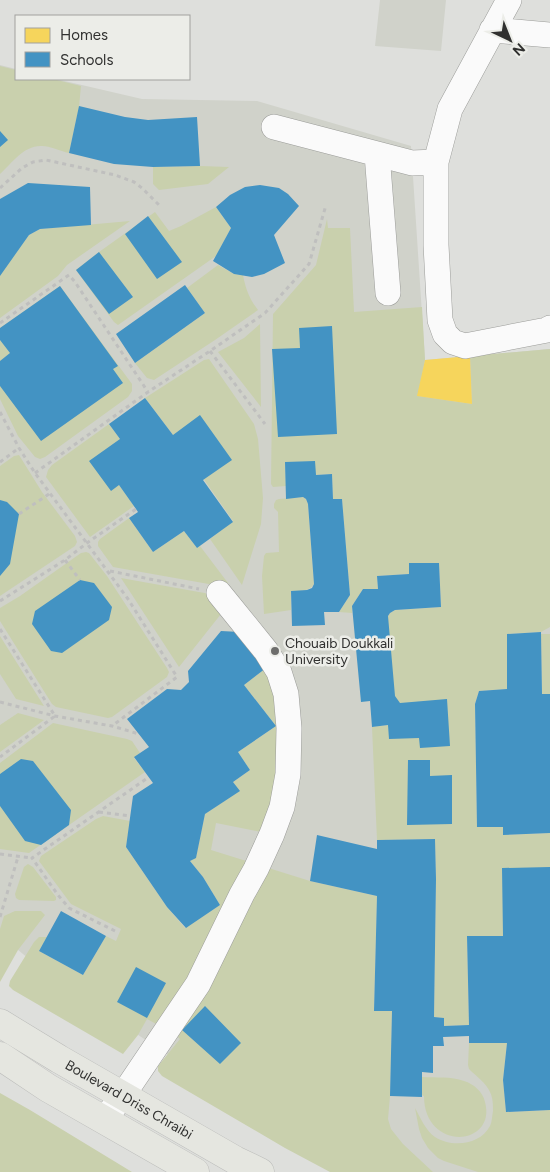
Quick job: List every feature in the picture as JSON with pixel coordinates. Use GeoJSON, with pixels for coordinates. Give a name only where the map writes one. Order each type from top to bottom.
{"type":"FeatureCollection","features":[{"type":"Feature","properties":{"kind":"main road","name":"Boulevard Driss Chraibi"},"geometry":{"type":"LineString","coordinates":[[0,1024],[235,1160],[260,1172]]}},
{"type":"Feature","properties":{"kind":"main road"},"geometry":{"type":"LineString","coordinates":[[0,1056],[48,1088],[195,1172]]}},
{"type":"Feature","properties":{"kind":"street"},"geometry":{"type":"LineString","coordinates":[[509,0],[450,109],[436,162],[436,244],[440,320],[445,334],[453,342],[465,346],[549,329]]}},
{"type":"Feature","properties":{"kind":"street"},"geometry":{"type":"LineString","coordinates":[[492,30],[550,35]]}},
{"type":"Feature","properties":{"kind":"street"},"geometry":{"type":"LineString","coordinates":[[274,127],[412,163],[436,162]]}},
{"type":"Feature","properties":{"kind":"street"},"geometry":{"type":"LineString","coordinates":[[377,154],[388,293]]}},
{"type":"Feature","properties":{"kind":"street"},"geometry":{"type":"LineString","coordinates":[[104,1120],[198,984],[256,869],[282,807],[288,774],[289,728],[286,694],[279,672],[266,651],[219,593]]}},
{"type":"Feature","properties":{"kind":"path"},"geometry":{"type":"LineString","coordinates":[[0,188],[22,168],[33,162],[46,160],[115,175],[134,182],[161,207]]}},
{"type":"Feature","properties":{"kind":"path"},"geometry":{"type":"LineString","coordinates":[[35,473],[148,392],[265,313],[310,264],[326,205]]}},
{"type":"Feature","properties":{"kind":"path"},"geometry":{"type":"LineString","coordinates":[[0,323],[69,275],[148,392]]}},
{"type":"Feature","properties":{"kind":"path"},"geometry":{"type":"LineString","coordinates":[[210,351],[265,424]]}},
{"type":"Feature","properties":{"kind":"path"},"geometry":{"type":"LineString","coordinates":[[0,412],[19,448],[49,494],[128,599],[177,676],[112,726]]}},
{"type":"Feature","properties":{"kind":"path"},"geometry":{"type":"LineString","coordinates":[[0,462],[19,448]]}},
{"type":"Feature","properties":{"kind":"path"},"geometry":{"type":"LineString","coordinates":[[19,514],[49,494]]}},
{"type":"Feature","properties":{"kind":"path"},"geometry":{"type":"LineString","coordinates":[[0,601],[65,560],[136,509]]}},
{"type":"Feature","properties":{"kind":"path"},"geometry":{"type":"LineString","coordinates":[[65,560],[80,580]]}},
{"type":"Feature","properties":{"kind":"path"},"geometry":{"type":"LineString","coordinates":[[108,571],[219,593]]}},
{"type":"Feature","properties":{"kind":"path"},"geometry":{"type":"LineString","coordinates":[[0,629],[55,716]]}},
{"type":"Feature","properties":{"kind":"path"},"geometry":{"type":"LineString","coordinates":[[0,702],[55,716],[112,726],[139,734]]}},
{"type":"Feature","properties":{"kind":"path"},"geometry":{"type":"LineString","coordinates":[[0,757],[55,716]]}},
{"type":"Feature","properties":{"kind":"path"},"geometry":{"type":"LineString","coordinates":[[0,854],[32,858],[149,777]]}},
{"type":"Feature","properties":{"kind":"path"},"geometry":{"type":"LineString","coordinates":[[99,812],[130,816]]}},
{"type":"Feature","properties":{"kind":"path"},"geometry":{"type":"LineString","coordinates":[[0,917],[18,857]]}},
{"type":"Feature","properties":{"kind":"path"},"geometry":{"type":"LineString","coordinates":[[32,858],[69,908],[115,931]]}},
{"type":"Feature","properties":{"kind":"shaded area"},"geometry":{"type":"Polygon","coordinates":[[[380,0],[446,0],[441,51],[375,46],[380,0]]]}},
{"type":"Feature","properties":{"kind":"shaded area","name":"Chouaib Doukkali University"},"geometry":{"type":"Polygon","coordinates":[[[0,65],[15,69],[15,80],[60,80],[142,99],[257,101],[411,146],[425,360],[550,349],[550,1172],[409,1172],[254,1112],[51,977],[12,945],[0,942],[0,65]]]}},
{"type":"Feature","properties":{"kind":"green space"},"geometry":{"type":"Polygon","coordinates":[[[0,66],[15,70],[15,80],[57,80],[81,86],[79,107],[69,153],[48,147],[36,146],[24,152],[0,174],[0,66]]]}},
{"type":"Feature","properties":{"kind":"green space"},"geometry":{"type":"Polygon","coordinates":[[[153,167],[229,167],[208,184],[159,190],[153,184],[153,167]]]}},
{"type":"Feature","properties":{"kind":"green space"},"geometry":{"type":"Polygon","coordinates":[[[216,207],[231,228],[216,256],[118,325],[114,322],[76,270],[155,212],[169,231],[216,207]]]}},
{"type":"Feature","properties":{"kind":"green space"},"geometry":{"type":"Polygon","coordinates":[[[327,219],[328,228],[350,228],[354,312],[422,307],[425,360],[418,396],[472,404],[470,356],[550,349],[550,627],[541,632],[507,634],[507,689],[479,691],[475,704],[477,827],[503,827],[503,835],[550,833],[550,867],[503,936],[467,937],[469,1025],[444,1026],[443,1018],[434,1017],[435,839],[377,840],[372,727],[388,725],[388,616],[395,610],[441,607],[439,563],[409,563],[409,574],[377,576],[378,589],[363,589],[352,606],[352,613],[339,612],[350,595],[342,499],[333,499],[332,474],[316,475],[285,462],[286,486],[273,487],[271,484],[273,314],[316,265],[327,219]]]}},
{"type":"Feature","properties":{"kind":"green space"},"geometry":{"type":"Polygon","coordinates":[[[130,221],[67,265],[58,276],[0,318],[0,274],[29,235],[40,229],[130,221]]]}},
{"type":"Feature","properties":{"kind":"green space"},"geometry":{"type":"Polygon","coordinates":[[[218,265],[234,274],[243,275],[248,294],[258,310],[154,380],[147,378],[135,363],[205,313],[187,288],[218,265]]]}},
{"type":"Feature","properties":{"kind":"green space"},"geometry":{"type":"Polygon","coordinates":[[[60,286],[132,384],[132,391],[128,397],[40,459],[35,457],[18,436],[0,399],[0,328],[60,286]]]}},
{"type":"Feature","properties":{"kind":"green space"},"geometry":{"type":"Polygon","coordinates":[[[260,324],[261,407],[218,352],[244,338],[260,324]]]}},
{"type":"Feature","properties":{"kind":"green space"},"geometry":{"type":"Polygon","coordinates":[[[209,359],[254,424],[258,439],[263,498],[261,524],[242,585],[210,539],[233,521],[145,398],[204,360],[209,359]]]}},
{"type":"Feature","properties":{"kind":"green space"},"geometry":{"type":"Polygon","coordinates":[[[109,424],[120,439],[119,485],[134,506],[90,537],[46,477],[52,465],[109,424]]]}},
{"type":"Feature","properties":{"kind":"green space"},"geometry":{"type":"Polygon","coordinates":[[[19,455],[42,492],[75,536],[77,542],[75,546],[0,596],[0,466],[14,456],[19,455]]]}},
{"type":"Feature","properties":{"kind":"green space"},"geometry":{"type":"Polygon","coordinates":[[[303,497],[308,504],[314,584],[307,590],[291,591],[291,610],[264,614],[262,576],[264,556],[266,553],[279,552],[278,512],[274,508],[274,504],[279,499],[303,497]]]}},
{"type":"Feature","properties":{"kind":"green space"},"geometry":{"type":"Polygon","coordinates":[[[129,518],[153,552],[184,531],[197,548],[200,546],[228,583],[220,586],[113,567],[98,546],[98,542],[129,518]]]}},
{"type":"Feature","properties":{"kind":"green space"},"geometry":{"type":"Polygon","coordinates":[[[81,553],[89,553],[107,576],[169,672],[167,677],[108,718],[56,707],[52,704],[0,621],[0,608],[81,553]]]}},
{"type":"Feature","properties":{"kind":"green space"},"geometry":{"type":"Polygon","coordinates":[[[121,578],[210,594],[221,614],[179,667],[121,578]]]}},
{"type":"Feature","properties":{"kind":"green space"},"geometry":{"type":"Polygon","coordinates":[[[541,634],[550,634],[550,694],[542,694],[541,634]]]}},
{"type":"Feature","properties":{"kind":"green space"},"geometry":{"type":"Polygon","coordinates":[[[0,636],[44,706],[16,699],[0,674],[0,636]]]}},
{"type":"Feature","properties":{"kind":"green space"},"geometry":{"type":"Polygon","coordinates":[[[270,665],[285,730],[266,833],[216,823],[211,850],[310,881],[377,896],[374,1011],[392,1011],[388,1119],[391,1129],[403,1144],[433,1172],[330,1172],[162,1076],[158,1071],[158,1066],[180,1039],[175,1034],[147,1019],[138,1035],[123,1054],[9,986],[10,981],[39,937],[47,937],[39,951],[83,975],[106,936],[116,941],[121,929],[71,904],[39,861],[41,856],[103,816],[130,821],[126,847],[167,907],[185,928],[220,905],[203,877],[190,861],[196,857],[205,814],[239,791],[233,782],[250,770],[238,752],[276,726],[244,685],[270,665]]]}},
{"type":"Feature","properties":{"kind":"green space"},"geometry":{"type":"Polygon","coordinates":[[[18,713],[44,720],[0,752],[0,725],[18,713]]]}},
{"type":"Feature","properties":{"kind":"green space"},"geometry":{"type":"Polygon","coordinates":[[[53,723],[132,741],[140,753],[134,758],[145,772],[29,853],[0,849],[0,763],[53,723]]]}},
{"type":"Feature","properties":{"kind":"green space"},"geometry":{"type":"Polygon","coordinates":[[[28,864],[33,867],[56,897],[56,900],[19,900],[16,898],[15,894],[24,867],[28,864]]]}},
{"type":"Feature","properties":{"kind":"green space"},"geometry":{"type":"Polygon","coordinates":[[[15,911],[41,911],[45,915],[18,950],[0,982],[0,929],[4,916],[15,911]]]}},
{"type":"Feature","properties":{"kind":"green space"},"geometry":{"type":"Polygon","coordinates":[[[469,1043],[507,1043],[503,1080],[506,1112],[550,1110],[550,1172],[478,1172],[444,1161],[428,1148],[419,1129],[415,1108],[429,1131],[435,1137],[449,1143],[473,1141],[480,1137],[491,1124],[493,1111],[492,1097],[486,1086],[469,1069],[469,1043]]]}},
{"type":"Feature","properties":{"kind":"green space"},"geometry":{"type":"Polygon","coordinates":[[[422,1077],[459,1079],[468,1082],[478,1089],[485,1102],[486,1117],[481,1128],[471,1135],[459,1137],[446,1134],[435,1127],[427,1114],[424,1096],[421,1095],[422,1077]]]}},
{"type":"Feature","properties":{"kind":"green space"},"geometry":{"type":"Polygon","coordinates":[[[0,1093],[30,1110],[132,1172],[0,1172],[0,1093]]]}},
{"type":"Feature","properties":{"kind":"building: Homes"},"geometry":{"type":"Polygon","coordinates":[[[470,356],[472,404],[417,396],[425,360],[470,356]]]}},
{"type":"Feature","properties":{"kind":"building: Schools"},"geometry":{"type":"Polygon","coordinates":[[[79,106],[125,117],[148,120],[197,117],[200,166],[153,167],[114,164],[69,153],[79,106]]]}},
{"type":"Feature","properties":{"kind":"building: Schools"},"geometry":{"type":"Polygon","coordinates":[[[0,131],[8,140],[0,147],[0,131]]]}},
{"type":"Feature","properties":{"kind":"building: Schools"},"geometry":{"type":"Polygon","coordinates":[[[28,183],[90,187],[91,225],[40,229],[29,235],[0,276],[0,199],[28,183]]]}},
{"type":"Feature","properties":{"kind":"building: Schools"},"geometry":{"type":"Polygon","coordinates":[[[260,185],[279,188],[288,194],[299,206],[274,235],[285,263],[264,274],[252,277],[234,274],[213,261],[231,228],[216,207],[230,195],[245,187],[260,185]]]}},
{"type":"Feature","properties":{"kind":"building: Schools"},"geometry":{"type":"Polygon","coordinates":[[[148,216],[182,262],[157,279],[125,234],[148,216]]]}},
{"type":"Feature","properties":{"kind":"building: Schools"},"geometry":{"type":"Polygon","coordinates":[[[99,252],[133,297],[109,314],[76,270],[99,252]]]}},
{"type":"Feature","properties":{"kind":"building: Schools"},"geometry":{"type":"Polygon","coordinates":[[[185,285],[205,313],[135,363],[116,334],[185,285]]]}},
{"type":"Feature","properties":{"kind":"building: Schools"},"geometry":{"type":"Polygon","coordinates":[[[60,286],[118,366],[113,369],[123,383],[41,441],[0,386],[0,361],[10,353],[0,340],[0,328],[60,286]]]}},
{"type":"Feature","properties":{"kind":"building: Schools"},"geometry":{"type":"Polygon","coordinates":[[[332,326],[337,434],[278,437],[272,349],[300,348],[299,328],[332,326]]]}},
{"type":"Feature","properties":{"kind":"building: Schools"},"geometry":{"type":"Polygon","coordinates":[[[145,398],[173,435],[200,415],[232,460],[203,480],[233,522],[197,548],[184,531],[153,552],[129,518],[138,512],[136,509],[119,485],[111,491],[89,461],[120,439],[109,424],[145,398]]]}},
{"type":"Feature","properties":{"kind":"building: Schools"},"geometry":{"type":"Polygon","coordinates":[[[315,461],[316,475],[332,474],[333,499],[342,499],[350,595],[339,612],[324,612],[325,625],[292,626],[291,591],[307,590],[312,588],[314,584],[308,504],[303,497],[286,499],[285,462],[315,461]]]}},
{"type":"Feature","properties":{"kind":"building: Schools"},"geometry":{"type":"Polygon","coordinates":[[[0,500],[7,502],[19,514],[10,564],[0,576],[0,500]]]}},
{"type":"Feature","properties":{"kind":"building: Schools"},"geometry":{"type":"Polygon","coordinates":[[[409,563],[439,563],[441,607],[395,610],[388,616],[395,696],[400,703],[447,699],[450,746],[420,748],[419,738],[389,739],[388,725],[372,727],[370,701],[361,702],[352,606],[363,589],[378,589],[377,576],[409,574],[409,563]]]}},
{"type":"Feature","properties":{"kind":"building: Schools"},"geometry":{"type":"Polygon","coordinates":[[[80,580],[94,583],[112,607],[109,620],[62,653],[51,651],[32,624],[35,611],[80,580]]]}},
{"type":"Feature","properties":{"kind":"building: Schools"},"geometry":{"type":"Polygon","coordinates":[[[221,631],[240,632],[270,665],[244,685],[276,726],[238,752],[250,770],[233,782],[240,791],[205,814],[196,858],[190,861],[203,877],[220,905],[186,928],[167,907],[126,847],[133,796],[153,783],[134,757],[149,747],[127,719],[167,689],[181,690],[189,682],[188,671],[221,631]]]}},
{"type":"Feature","properties":{"kind":"building: Schools"},"geometry":{"type":"Polygon","coordinates":[[[541,632],[542,694],[550,694],[550,833],[503,835],[503,827],[477,827],[475,704],[479,691],[507,689],[507,634],[541,632]]]}},
{"type":"Feature","properties":{"kind":"building: Schools"},"geometry":{"type":"Polygon","coordinates":[[[21,759],[33,761],[71,810],[69,825],[41,845],[25,841],[0,806],[0,774],[21,759]]]}},
{"type":"Feature","properties":{"kind":"building: Schools"},"geometry":{"type":"Polygon","coordinates":[[[408,760],[430,760],[430,776],[452,775],[452,824],[407,825],[408,760]]]}},
{"type":"Feature","properties":{"kind":"building: Schools"},"geometry":{"type":"Polygon","coordinates":[[[317,835],[377,849],[377,840],[435,839],[434,1017],[444,1018],[444,1026],[469,1025],[467,936],[503,936],[502,868],[550,867],[550,1110],[506,1112],[503,1080],[507,1043],[469,1043],[469,1036],[443,1037],[444,1046],[433,1046],[433,1073],[422,1072],[422,1097],[390,1096],[392,1011],[374,1011],[377,896],[310,881],[317,835]]]}},
{"type":"Feature","properties":{"kind":"building: Schools"},"geometry":{"type":"Polygon","coordinates":[[[61,911],[106,936],[83,975],[39,951],[61,911]]]}},
{"type":"Feature","properties":{"kind":"building: Schools"},"geometry":{"type":"Polygon","coordinates":[[[136,967],[166,983],[147,1018],[117,1002],[136,967]]]}},
{"type":"Feature","properties":{"kind":"building: Schools"},"geometry":{"type":"Polygon","coordinates":[[[205,1006],[241,1043],[220,1064],[182,1030],[205,1006]]]}},
{"type":"Feature","properties":{"kind":"place","name":"Chouaib Doukkali University"},"geometry":{"type":"Point","coordinates":[275,651]}}]}
